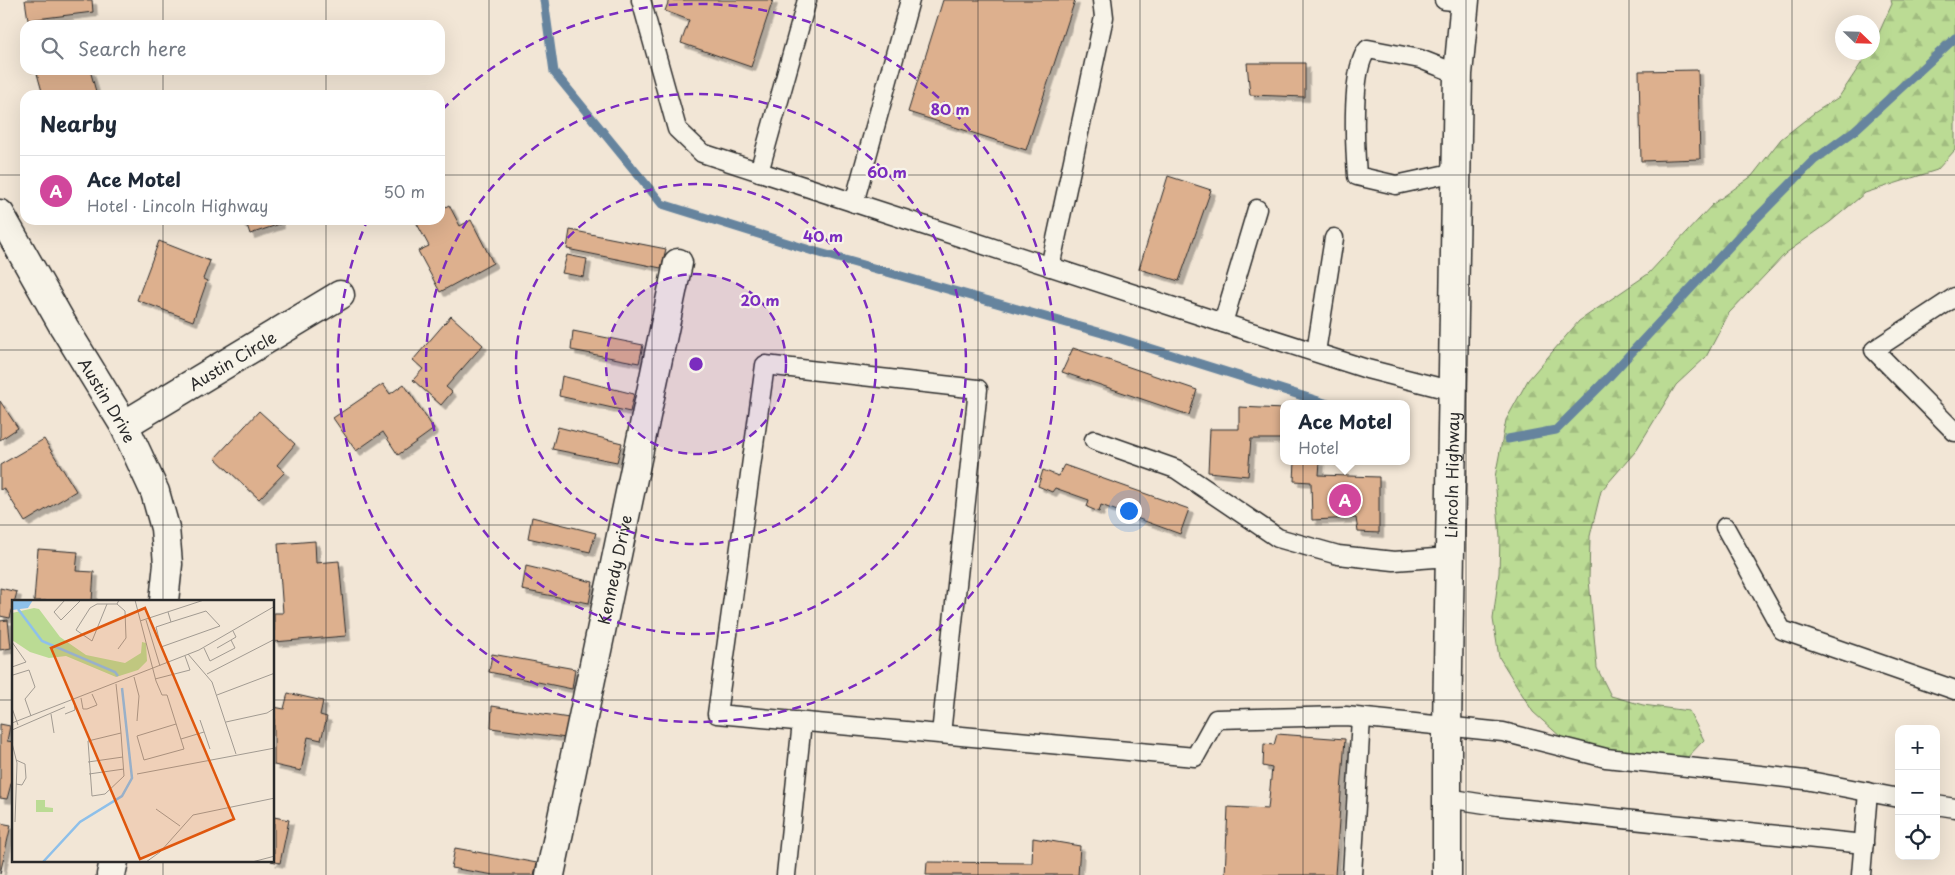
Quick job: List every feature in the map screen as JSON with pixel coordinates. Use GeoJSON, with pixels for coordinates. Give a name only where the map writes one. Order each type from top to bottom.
{"type":"FeatureCollection","features":[{"type":"Feature","properties":{"kind":"street","name":"Lincoln Highway"},"geometry":{"type":"LineString","coordinates":[[1446,875],[1458,74],[1454,0]]}},
{"type":"Feature","properties":{"kind":"street","name":"Austin Drive"},"geometry":{"type":"LineString","coordinates":[[0,214],[64,327],[124,425],[155,492],[165,528],[168,564],[164,600]]}},
{"type":"Feature","properties":{"kind":"street","name":"Kennedy Drive"},"geometry":{"type":"LineString","coordinates":[[550,875],[678,263]]}},
{"type":"Feature","properties":{"kind":"street","name":"Austin Circle"},"geometry":{"type":"LineString","coordinates":[[124,425],[340,295]]}},
{"type":"Feature","properties":{"kind":"street"},"geometry":{"type":"LineString","coordinates":[[111,875],[114,862]]}},
{"type":"Feature","properties":{"kind":"lane"},"geometry":{"type":"LineString","coordinates":[[641,0],[677,129],[702,153],[1367,369],[1452,391]]}},
{"type":"Feature","properties":{"kind":"lane"},"geometry":{"type":"LineString","coordinates":[[759,172],[807,0]]}},
{"type":"Feature","properties":{"kind":"lane"},"geometry":{"type":"LineString","coordinates":[[854,203],[910,0]]}},
{"type":"Feature","properties":{"kind":"lane"},"geometry":{"type":"LineString","coordinates":[[1050,267],[1104,17],[1102,0]]}},
{"type":"Feature","properties":{"kind":"lane"},"geometry":{"type":"LineString","coordinates":[[1456,172],[1396,185],[1357,176],[1356,83],[1363,54],[1368,49],[1420,59],[1458,74]]}},
{"type":"Feature","properties":{"kind":"lane"},"geometry":{"type":"LineString","coordinates":[[1223,323],[1257,209]]}},
{"type":"Feature","properties":{"kind":"lane"},"geometry":{"type":"LineString","coordinates":[[1316,352],[1334,238]]}},
{"type":"Feature","properties":{"kind":"lane"},"geometry":{"type":"LineString","coordinates":[[1955,297],[1874,350],[1955,432]]}},
{"type":"Feature","properties":{"kind":"lane"},"geometry":{"type":"LineString","coordinates":[[941,734],[978,389],[764,365],[717,714],[1194,757],[1216,719],[1346,716],[1503,732],[1606,758],[1805,780],[1895,797]]}},
{"type":"Feature","properties":{"kind":"lane"},"geometry":{"type":"LineString","coordinates":[[1094,440],[1176,470],[1278,538],[1338,555],[1394,561],[1450,557]]}},
{"type":"Feature","properties":{"kind":"lane"},"geometry":{"type":"LineString","coordinates":[[1725,526],[1782,630],[1955,690]]}},
{"type":"Feature","properties":{"kind":"lane"},"geometry":{"type":"LineString","coordinates":[[1352,875],[1361,718]]}},
{"type":"Feature","properties":{"kind":"lane"},"geometry":{"type":"LineString","coordinates":[[786,875],[802,722]]}},
{"type":"Feature","properties":{"kind":"lane"},"geometry":{"type":"LineString","coordinates":[[1861,875],[1868,792]]}},
{"type":"Feature","properties":{"kind":"lane"},"geometry":{"type":"LineString","coordinates":[[1447,798],[1498,806],[1864,844]]}},
{"type":"Feature","properties":{"kind":"lane"},"geometry":{"type":"LineString","coordinates":[[1940,806],[1955,808]]}},
{"type":"Feature","properties":{"kind":"green space"},"geometry":{"type":"Polygon","coordinates":[[[1891,0],[1955,0],[1955,150],[1937,170],[1865,193],[1830,222],[1786,253],[1729,313],[1706,357],[1676,385],[1635,452],[1601,491],[1590,536],[1589,580],[1597,668],[1611,696],[1643,705],[1689,711],[1704,740],[1680,765],[1596,752],[1562,738],[1533,712],[1499,657],[1493,619],[1499,573],[1500,538],[1495,477],[1506,420],[1528,380],[1579,321],[1648,274],[1713,204],[1752,176],[1781,139],[1814,113],[1839,97],[1863,60],[1880,60],[1880,31],[1892,4],[1891,0]]]}},
{"type":"Feature","properties":{"kind":"building"},"geometry":{"type":"Polygon","coordinates":[[[25,0],[92,0],[93,12],[28,20],[25,0]]]}},
{"type":"Feature","properties":{"kind":"building"},"geometry":{"type":"Polygon","coordinates":[[[669,0],[773,0],[751,67],[681,43],[689,20],[665,11],[669,0]]]}},
{"type":"Feature","properties":{"kind":"building"},"geometry":{"type":"Polygon","coordinates":[[[943,0],[1075,0],[1026,150],[908,112],[943,0]]]}},
{"type":"Feature","properties":{"kind":"building"},"geometry":{"type":"Polygon","coordinates":[[[1247,63],[1305,63],[1305,97],[1250,95],[1247,63]]]}},
{"type":"Feature","properties":{"kind":"building"},"geometry":{"type":"Polygon","coordinates":[[[1698,70],[1700,159],[1641,161],[1639,71],[1698,70]]]}},
{"type":"Feature","properties":{"kind":"building"},"geometry":{"type":"Polygon","coordinates":[[[37,75],[91,75],[96,90],[42,90],[37,75]]]}},
{"type":"Feature","properties":{"kind":"building"},"geometry":{"type":"Polygon","coordinates":[[[1168,176],[1211,190],[1179,281],[1139,269],[1168,176]]]}},
{"type":"Feature","properties":{"kind":"building"},"geometry":{"type":"Polygon","coordinates":[[[449,205],[460,226],[471,220],[493,263],[440,292],[418,251],[429,246],[418,225],[445,225],[445,207],[449,205]]]}},
{"type":"Feature","properties":{"kind":"building"},"geometry":{"type":"Polygon","coordinates":[[[247,225],[277,225],[250,234],[247,225]]]}},
{"type":"Feature","properties":{"kind":"building"},"geometry":{"type":"Polygon","coordinates":[[[570,230],[666,249],[661,268],[567,249],[570,230]]]}},
{"type":"Feature","properties":{"kind":"building"},"geometry":{"type":"Polygon","coordinates":[[[159,241],[210,261],[203,279],[207,281],[193,321],[137,300],[159,241]]]}},
{"type":"Feature","properties":{"kind":"building"},"geometry":{"type":"Polygon","coordinates":[[[567,255],[587,259],[584,277],[562,273],[567,255]]]}},
{"type":"Feature","properties":{"kind":"building"},"geometry":{"type":"Polygon","coordinates":[[[451,316],[483,345],[446,387],[452,392],[441,405],[413,380],[423,369],[413,360],[451,316]]]}},
{"type":"Feature","properties":{"kind":"building"},"geometry":{"type":"Polygon","coordinates":[[[573,331],[643,345],[639,363],[571,350],[573,331]]]}},
{"type":"Feature","properties":{"kind":"building"},"geometry":{"type":"Polygon","coordinates":[[[1073,348],[1197,390],[1189,415],[1062,372],[1073,348]]]}},
{"type":"Feature","properties":{"kind":"building"},"geometry":{"type":"Polygon","coordinates":[[[562,376],[634,394],[630,412],[559,396],[562,376]]]}},
{"type":"Feature","properties":{"kind":"building"},"geometry":{"type":"Polygon","coordinates":[[[383,384],[390,394],[404,384],[434,429],[398,455],[383,432],[356,451],[333,418],[383,384]]]}},
{"type":"Feature","properties":{"kind":"building"},"geometry":{"type":"Polygon","coordinates":[[[0,401],[18,428],[0,440],[0,401]]]}},
{"type":"Feature","properties":{"kind":"building"},"geometry":{"type":"Polygon","coordinates":[[[1239,407],[1280,409],[1280,439],[1251,439],[1248,476],[1208,472],[1210,429],[1239,429],[1239,407]]]}},
{"type":"Feature","properties":{"kind":"building"},"geometry":{"type":"Polygon","coordinates":[[[259,411],[295,444],[277,465],[285,472],[259,499],[215,458],[259,411]]]}},
{"type":"Feature","properties":{"kind":"building"},"geometry":{"type":"Polygon","coordinates":[[[558,427],[622,443],[617,462],[552,449],[558,427]]]}},
{"type":"Feature","properties":{"kind":"building"},"geometry":{"type":"Polygon","coordinates":[[[44,439],[76,491],[25,522],[4,488],[0,490],[0,465],[44,439]]]}},
{"type":"Feature","properties":{"kind":"building"},"geometry":{"type":"Polygon","coordinates":[[[1064,465],[1189,509],[1180,534],[1101,505],[1099,512],[1087,507],[1089,500],[1055,488],[1052,492],[1038,486],[1043,470],[1058,476],[1064,465]]]}},
{"type":"Feature","properties":{"kind":"building"},"geometry":{"type":"Polygon","coordinates":[[[1295,465],[1320,465],[1319,475],[1379,477],[1379,533],[1358,532],[1356,518],[1312,520],[1311,482],[1294,481],[1295,465]]]}},
{"type":"Feature","properties":{"kind":"building"},"geometry":{"type":"Polygon","coordinates":[[[532,517],[596,533],[590,552],[528,538],[532,517]]]}},
{"type":"Feature","properties":{"kind":"building"},"geometry":{"type":"Polygon","coordinates":[[[315,541],[316,563],[339,561],[346,636],[275,642],[275,613],[283,613],[278,544],[315,541]]]}},
{"type":"Feature","properties":{"kind":"building"},"geometry":{"type":"Polygon","coordinates":[[[38,549],[78,552],[76,571],[94,572],[92,600],[34,600],[38,549]]]}},
{"type":"Feature","properties":{"kind":"building"},"geometry":{"type":"Polygon","coordinates":[[[526,566],[593,582],[589,603],[522,590],[526,566]]]}},
{"type":"Feature","properties":{"kind":"building"},"geometry":{"type":"Polygon","coordinates":[[[0,588],[17,592],[15,600],[12,600],[10,618],[0,616],[0,588]]]}},
{"type":"Feature","properties":{"kind":"building"},"geometry":{"type":"Polygon","coordinates":[[[8,620],[11,648],[0,650],[0,621],[8,620]]]}},
{"type":"Feature","properties":{"kind":"building"},"geometry":{"type":"Polygon","coordinates":[[[492,654],[575,669],[572,689],[489,672],[492,654]]]}},
{"type":"Feature","properties":{"kind":"building"},"geometry":{"type":"Polygon","coordinates":[[[288,693],[323,701],[320,715],[327,717],[321,740],[308,737],[301,771],[275,765],[275,707],[284,709],[288,693]]]}},
{"type":"Feature","properties":{"kind":"building"},"geometry":{"type":"Polygon","coordinates":[[[492,706],[569,718],[566,738],[491,728],[492,706]]]}},
{"type":"Feature","properties":{"kind":"building"},"geometry":{"type":"Polygon","coordinates":[[[0,724],[10,726],[7,741],[12,742],[12,780],[7,799],[0,798],[0,724]]]}},
{"type":"Feature","properties":{"kind":"building"},"geometry":{"type":"Polygon","coordinates":[[[1277,734],[1345,739],[1335,875],[1225,875],[1228,807],[1268,809],[1272,768],[1263,766],[1264,744],[1274,745],[1277,734]]]}},
{"type":"Feature","properties":{"kind":"building"},"geometry":{"type":"Polygon","coordinates":[[[275,817],[289,820],[280,863],[275,862],[275,817]]]}},
{"type":"Feature","properties":{"kind":"building"},"geometry":{"type":"Polygon","coordinates":[[[0,823],[11,825],[0,874],[0,823]]]}},
{"type":"Feature","properties":{"kind":"building"},"geometry":{"type":"Polygon","coordinates":[[[1033,838],[1080,846],[1078,875],[926,875],[927,862],[1032,863],[1033,838]]]}},
{"type":"Feature","properties":{"kind":"building"},"geometry":{"type":"Polygon","coordinates":[[[455,848],[537,863],[534,875],[494,875],[451,868],[455,848]]]}},
{"type":"Feature","properties":{"kind":"waterway"},"geometry":{"type":"LineString","coordinates":[[544,0],[554,72],[662,204],[813,251],[1102,333],[1315,400]]}},
{"type":"Feature","properties":{"kind":"waterway"},"geometry":{"type":"LineString","coordinates":[[1508,439],[1556,430],[1607,379],[1741,234],[1814,160],[1854,131],[1955,38]]}},
{"type":"Feature","properties":{"kind":"place","name":"Ace Motel"},"geometry":{"type":"Point","coordinates":[1345,500]}}]}
